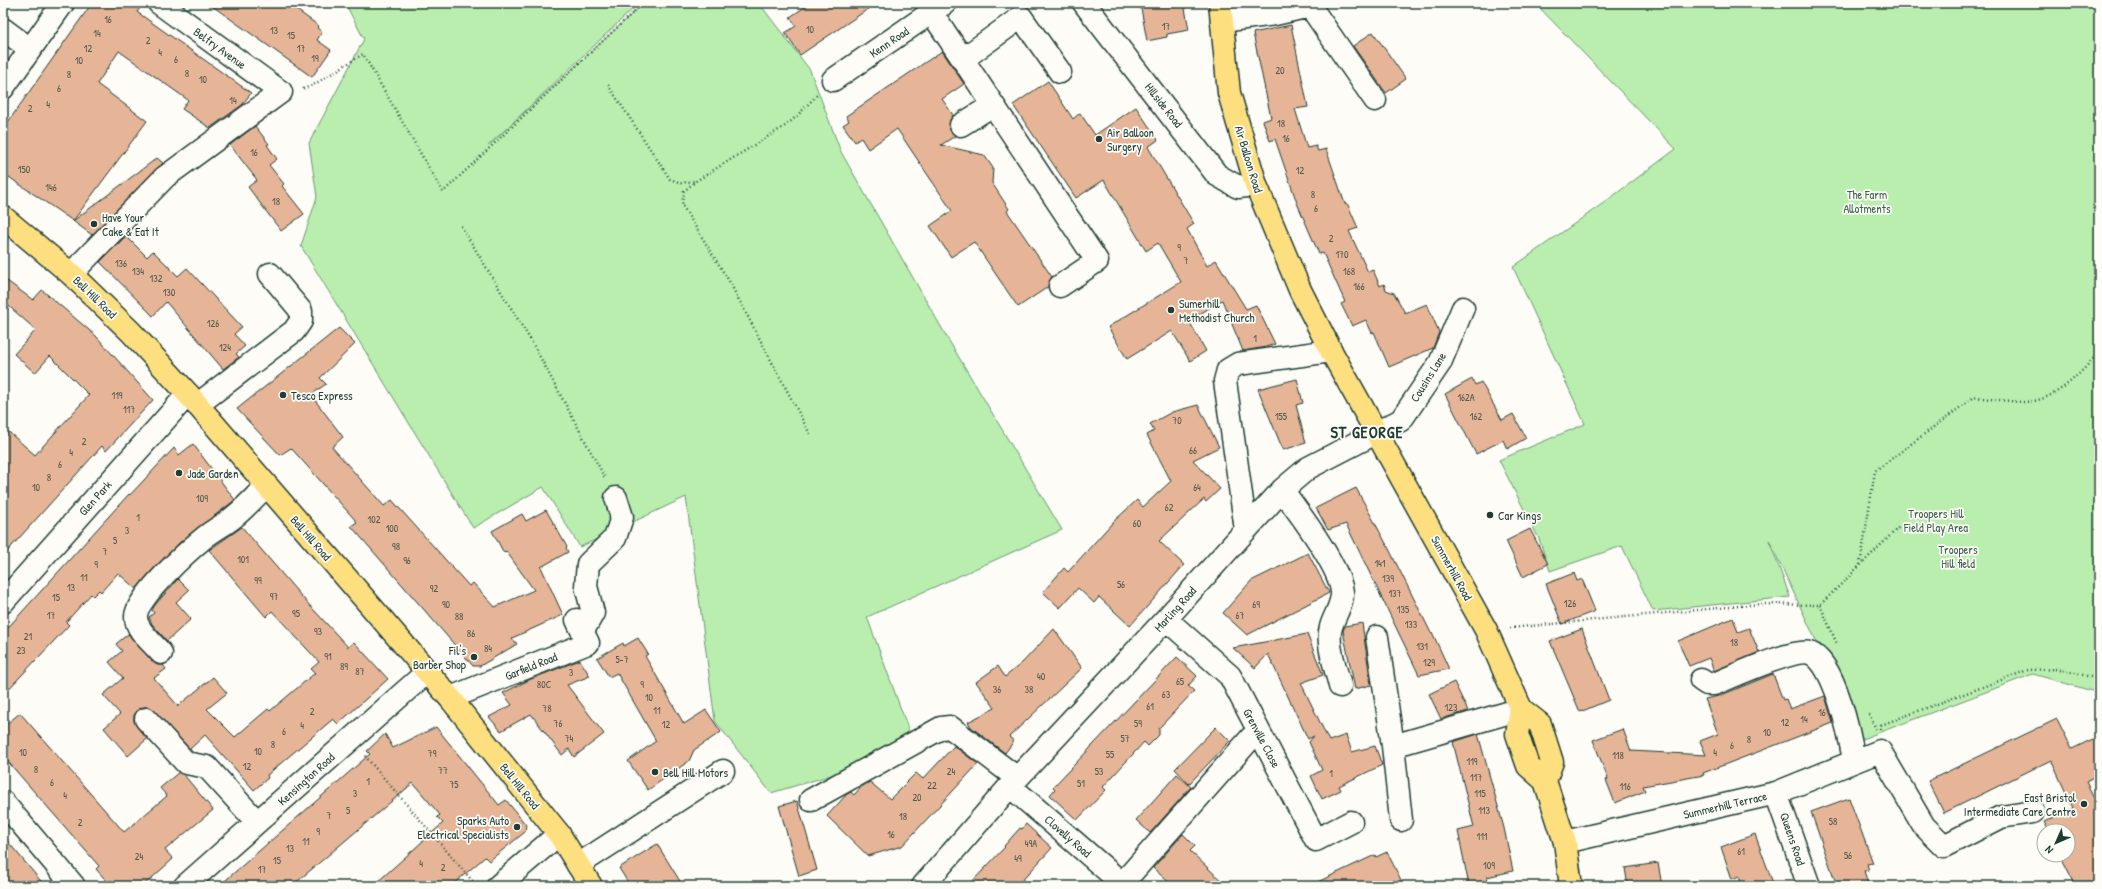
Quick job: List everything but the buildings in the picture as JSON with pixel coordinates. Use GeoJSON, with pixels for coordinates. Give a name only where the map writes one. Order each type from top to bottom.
{"type":"FeatureCollection","features":[{"type":"Feature","properties":{"kind":"main road","name":"Air Balloon Road"},"geometry":{"type":"LineString","coordinates":[[1221,12],[1229,93],[1256,185],[1300,290]]}},
{"type":"Feature","properties":{"kind":"main road","name":"Bell Hill Road"},"geometry":{"type":"LineString","coordinates":[[3,217],[71,274],[131,332],[193,400],[450,698],[559,834],[591,886]]}},
{"type":"Feature","properties":{"kind":"main road","name":"Summerhill Road"},"geometry":{"type":"LineString","coordinates":[[1300,290],[1331,351],[1377,431],[1486,630],[1521,709],[1540,724],[1552,762],[1545,781],[1565,842],[1571,886]]}},
{"type":"Feature","properties":{"kind":"street"},"geometry":{"type":"LineString","coordinates":[[3,88],[63,3]]}},
{"type":"Feature","properties":{"kind":"street","name":"Belfry Avenue"},"geometry":{"type":"LineString","coordinates":[[159,3],[280,92]]}},
{"type":"Feature","properties":{"kind":"street","name":"Hillside Road"},"geometry":{"type":"LineString","coordinates":[[1084,3],[1217,175],[1238,187],[1256,185]]}},
{"type":"Feature","properties":{"kind":"street","name":"Air Balloon Road"},"geometry":{"type":"LineString","coordinates":[[1221,12],[1275,14],[1312,4],[1375,100]]}},
{"type":"Feature","properties":{"kind":"street"},"geometry":{"type":"LineString","coordinates":[[939,8],[962,59],[1097,261],[1060,286]]}},
{"type":"Feature","properties":{"kind":"street","name":"Kenn Road"},"geometry":{"type":"LineString","coordinates":[[833,80],[939,8]]}},
{"type":"Feature","properties":{"kind":"street"},"geometry":{"type":"LineString","coordinates":[[962,59],[1021,17],[1060,72]]}},
{"type":"Feature","properties":{"kind":"street"},"geometry":{"type":"LineString","coordinates":[[3,29],[30,49]]}},
{"type":"Feature","properties":{"kind":"street"},"geometry":{"type":"LineString","coordinates":[[71,274],[165,177],[280,92]]}},
{"type":"Feature","properties":{"kind":"street"},"geometry":{"type":"LineString","coordinates":[[961,125],[993,105]]}},
{"type":"Feature","properties":{"kind":"street","name":"Glen Park"},"geometry":{"type":"LineString","coordinates":[[3,602],[193,400],[294,331],[301,321],[301,311],[270,274]]}},
{"type":"Feature","properties":{"kind":"street","name":"Cousins Lane"},"geometry":{"type":"LineString","coordinates":[[1377,431],[1401,420],[1440,364],[1463,308]]}},
{"type":"Feature","properties":{"kind":"street"},"geometry":{"type":"LineString","coordinates":[[1246,530],[1224,381],[1228,370],[1238,364],[1331,351]]}},
{"type":"Feature","properties":{"kind":"street"},"geometry":{"type":"LineString","coordinates":[[1246,530],[1282,490],[1308,468],[1377,431]]}},
{"type":"Feature","properties":{"kind":"street"},"geometry":{"type":"LineString","coordinates":[[162,653],[138,627],[136,617],[138,608],[145,596],[185,555],[204,538],[237,515],[266,486]]}},
{"type":"Feature","properties":{"kind":"street"},"geometry":{"type":"LineString","coordinates":[[1282,490],[1311,528],[1336,575],[1342,592],[1338,611],[1331,626],[1329,639],[1340,686]]}},
{"type":"Feature","properties":{"kind":"street","name":"Garfield Road"},"geometry":{"type":"LineString","coordinates":[[450,698],[588,643],[580,626],[593,613],[586,586],[588,564],[615,538],[622,517],[616,498]]}},
{"type":"Feature","properties":{"kind":"street","name":"Marling Road"},"geometry":{"type":"LineString","coordinates":[[923,886],[1014,782],[1166,619],[1246,530]]}},
{"type":"Feature","properties":{"kind":"street","name":"Grenville Close"},"geometry":{"type":"LineString","coordinates":[[1166,619],[1230,676],[1316,840],[1351,822]]}},
{"type":"Feature","properties":{"kind":"street"},"geometry":{"type":"LineString","coordinates":[[1377,636],[1393,746],[1401,820]]}},
{"type":"Feature","properties":{"kind":"street"},"geometry":{"type":"LineString","coordinates":[[1701,680],[1707,684],[1714,684],[1792,654],[1809,653],[1818,659],[1829,676],[1845,713],[1854,761]]}},
{"type":"Feature","properties":{"kind":"street","name":"Kensington Road"},"geometry":{"type":"LineString","coordinates":[[185,886],[427,672]]}},
{"type":"Feature","properties":{"kind":"street"},"geometry":{"type":"LineString","coordinates":[[1393,746],[1521,709]]}},
{"type":"Feature","properties":{"kind":"street"},"geometry":{"type":"LineString","coordinates":[[146,718],[186,763],[207,767],[257,822]]}},
{"type":"Feature","properties":{"kind":"street","name":"Clovelly Road"},"geometry":{"type":"LineString","coordinates":[[811,800],[940,728],[950,726],[1014,782],[1122,885]]}},
{"type":"Feature","properties":{"kind":"street"},"geometry":{"type":"LineString","coordinates":[[1122,885],[1258,730]]}},
{"type":"Feature","properties":{"kind":"street"},"geometry":{"type":"LineString","coordinates":[[1880,751],[1924,826],[1944,846],[2001,817],[2034,812]]}},
{"type":"Feature","properties":{"kind":"street","name":"Summerhill Terrace"},"geometry":{"type":"LineString","coordinates":[[1565,842],[1776,792],[1880,751]]}},
{"type":"Feature","properties":{"kind":"street"},"geometry":{"type":"LineString","coordinates":[[578,865],[723,772]]}},
{"type":"Feature","properties":{"kind":"street","name":"Queens Road"},"geometry":{"type":"LineString","coordinates":[[1776,792],[1809,886]]}},
{"type":"Feature","properties":{"kind":"street"},"geometry":{"type":"LineString","coordinates":[[3,802],[74,886]]}},
{"type":"Feature","properties":{"kind":"street"},"geometry":{"type":"LineString","coordinates":[[498,886],[559,834]]}},
{"type":"Feature","properties":{"kind":"path"},"geometry":{"type":"LineString","coordinates":[[280,92],[289,96],[315,84],[363,54],[443,192],[643,3]]}},
{"type":"Feature","properties":{"kind":"path"},"geometry":{"type":"LineString","coordinates":[[810,434],[729,281],[682,205],[684,191],[696,180],[784,126],[833,80]]}},
{"type":"Feature","properties":{"kind":"path"},"geometry":{"type":"LineString","coordinates":[[608,85],[670,179],[681,183],[696,180]]}},
{"type":"Feature","properties":{"kind":"path"},"geometry":{"type":"LineString","coordinates":[[461,226],[533,344],[616,498]]}},
{"type":"Feature","properties":{"kind":"path"},"geometry":{"type":"LineString","coordinates":[[1860,566],[1875,471],[1974,397],[2025,402],[2049,395],[2075,378],[2099,352]]}},
{"type":"Feature","properties":{"kind":"path"},"geometry":{"type":"LineString","coordinates":[[1486,630],[1760,604],[1820,606],[1899,527]]}},
{"type":"Feature","properties":{"kind":"path"},"geometry":{"type":"LineString","coordinates":[[1880,751],[1878,733],[1881,725],[2028,670],[2059,669],[2099,679]]}},
{"type":"Feature","properties":{"kind":"path"},"geometry":{"type":"LineString","coordinates":[[350,739],[477,886]]}},
{"type":"Feature","properties":{"kind":"green space"},"geometry":{"type":"Polygon","coordinates":[[[345,3],[639,3],[488,146],[644,3],[759,3],[810,70],[841,152],[948,339],[1062,530],[867,617],[916,750],[771,793],[715,721],[686,497],[580,547],[543,487],[473,528],[301,246],[317,197],[309,143],[364,39],[345,3]]]}},
{"type":"Feature","properties":{"kind":"green space","name":"The Farm Allotments"},"geometry":{"type":"Polygon","coordinates":[[[1535,3],[2099,3],[2099,693],[2033,674],[1862,739],[1769,540],[1790,597],[1653,611],[1622,546],[1550,571],[1539,539],[1499,460],[1585,424],[1513,267],[1605,202],[1676,149],[1535,3]]]}},
{"type":"Feature","properties":{"kind":"place","name":"Air Balloon Surgery"},"geometry":{"type":"Point","coordinates":[1099,139]}},
{"type":"Feature","properties":{"kind":"place","name":"Have Your Cake & Eat It"},"geometry":{"type":"Point","coordinates":[94,224]}},
{"type":"Feature","properties":{"kind":"place","name":"Sumerhill Methodist Church"},"geometry":{"type":"Point","coordinates":[1171,310]}},
{"type":"Feature","properties":{"kind":"place","name":"Tesco Express"},"geometry":{"type":"Point","coordinates":[283,395]}},
{"type":"Feature","properties":{"kind":"place","name":"Jade Garden"},"geometry":{"type":"Point","coordinates":[179,473]}},
{"type":"Feature","properties":{"kind":"place","name":"Car Kings"},"geometry":{"type":"Point","coordinates":[1490,515]}},
{"type":"Feature","properties":{"kind":"place","name":"Fil's Barber Shop"},"geometry":{"type":"Point","coordinates":[474,657]}},
{"type":"Feature","properties":{"kind":"place","name":"Bell Hill Motors"},"geometry":{"type":"Point","coordinates":[655,772]}},
{"type":"Feature","properties":{"kind":"place","name":"East Bristol Intermediate Care Centre"},"geometry":{"type":"Point","coordinates":[2084,804]}},
{"type":"Feature","properties":{"kind":"place","name":"Sparks Auto Electrical Specialists"},"geometry":{"type":"Point","coordinates":[517,827]}},
{"type":"Feature","properties":{"kind":"district","name":"ST GEORGE"},"geometry":{"type":"Point","coordinates":[1367,432]}},
{"type":"Feature","properties":{"kind":"park label","name":"Troopers Hill Field Play Area"},"geometry":{"type":"Point","coordinates":[1936,520]}},
{"type":"Feature","properties":{"kind":"park label","name":"Troopers Hill field"},"geometry":{"type":"Point","coordinates":[1958,556]}}]}
